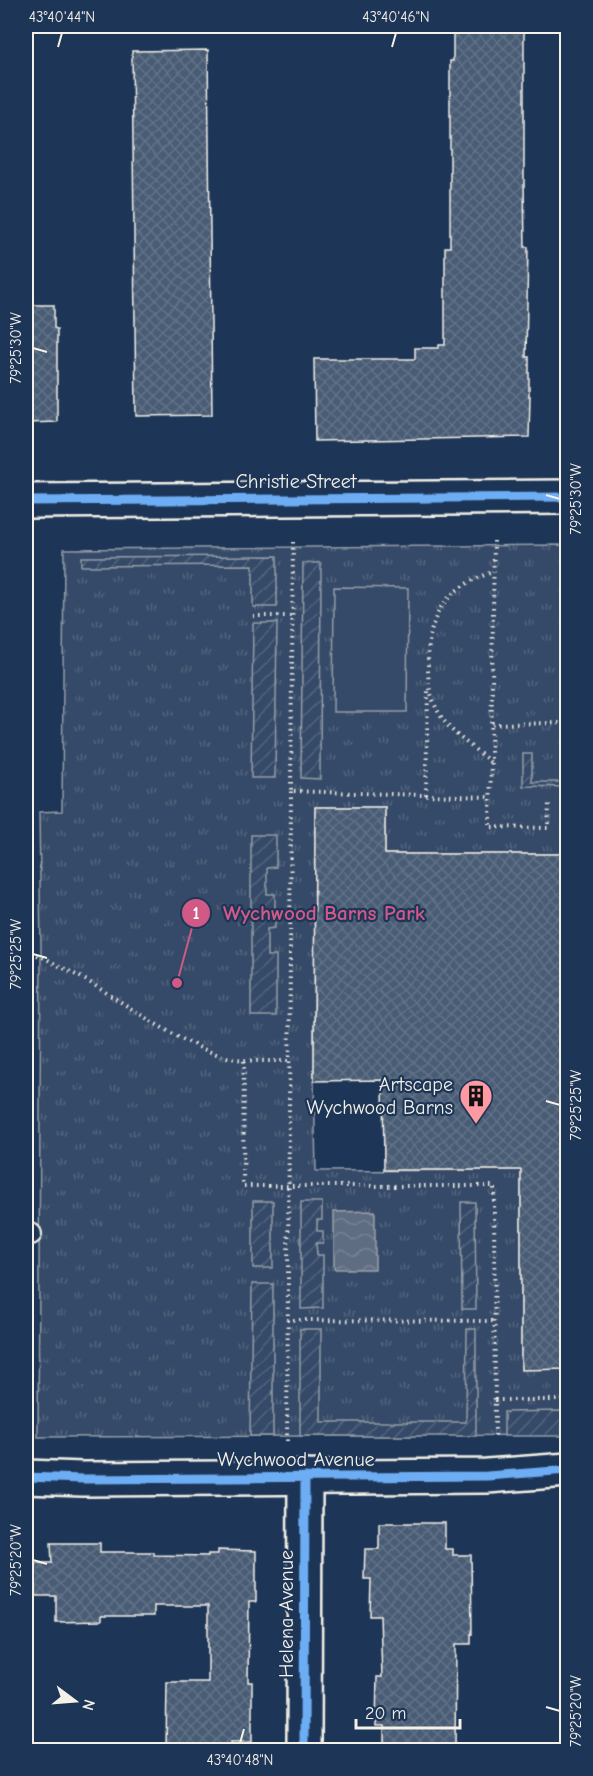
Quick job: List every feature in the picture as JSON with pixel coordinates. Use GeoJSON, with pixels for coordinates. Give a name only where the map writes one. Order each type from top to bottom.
{"type":"FeatureCollection","features":[{"type":"Feature","properties":{"kind":"street","name":"Christie Street"},"geometry":{"type":"LineString","coordinates":[[26,501],[567,497]]}},
{"type":"Feature","properties":{"kind":"street","name":"Wychwood Avenue"},"geometry":{"type":"LineString","coordinates":[[26,1477],[83,1479],[487,1476],[567,1470]]}},
{"type":"Feature","properties":{"kind":"street","name":"Helena Avenue"},"geometry":{"type":"LineString","coordinates":[[304,1750],[305,1477]]}},
{"type":"Feature","properties":{"kind":"path"},"geometry":{"type":"LineString","coordinates":[[494,541],[490,827],[549,828],[549,802]]}},
{"type":"Feature","properties":{"kind":"path"},"geometry":{"type":"LineString","coordinates":[[287,1441],[293,542]]}},
{"type":"Feature","properties":{"kind":"path"},"geometry":{"type":"LineString","coordinates":[[426,795],[427,645],[430,627],[439,609],[455,590],[493,572]]}},
{"type":"Feature","properties":{"kind":"path"},"geometry":{"type":"LineString","coordinates":[[253,616],[292,616]]}},
{"type":"Feature","properties":{"kind":"path"},"geometry":{"type":"LineString","coordinates":[[428,687],[433,701],[452,729],[491,763]]}},
{"type":"Feature","properties":{"kind":"path"},"geometry":{"type":"LineString","coordinates":[[492,724],[567,723]]}},
{"type":"Feature","properties":{"kind":"path"},"geometry":{"type":"LineString","coordinates":[[291,791],[490,797]]}},
{"type":"Feature","properties":{"kind":"path"},"geometry":{"type":"LineString","coordinates":[[38,956],[91,983],[177,1035],[223,1056],[244,1061],[290,1061]]}},
{"type":"Feature","properties":{"kind":"path"},"geometry":{"type":"LineString","coordinates":[[244,1061],[243,1186],[494,1186],[495,1440]]}},
{"type":"Feature","properties":{"kind":"path"},"geometry":{"type":"LineString","coordinates":[[287,1320],[495,1321]]}},
{"type":"Feature","properties":{"kind":"path"},"geometry":{"type":"LineString","coordinates":[[495,1400],[567,1400]]}},
{"type":"Feature","properties":{"kind":"green space"},"geometry":{"type":"Polygon","coordinates":[[[567,545],[567,854],[385,854],[385,807],[315,807],[314,1081],[316,1171],[521,1170],[521,1369],[567,1369],[567,1435],[38,1437],[41,950],[39,812],[62,811],[64,549],[567,545]]]}},
{"type":"Feature","properties":{"kind":"green space"},"geometry":{"type":"Polygon","coordinates":[[[277,556],[277,607],[253,607],[253,565],[81,566],[81,557],[277,556]]]}},
{"type":"Feature","properties":{"kind":"green space"},"geometry":{"type":"Polygon","coordinates":[[[303,563],[321,563],[320,779],[301,778],[303,563]]]}},
{"type":"Feature","properties":{"kind":"green space"},"geometry":{"type":"Polygon","coordinates":[[[334,587],[408,588],[407,712],[333,712],[334,587]]]}},
{"type":"Feature","properties":{"kind":"green space"},"geometry":{"type":"Polygon","coordinates":[[[253,623],[277,623],[275,778],[251,778],[253,623]]]}},
{"type":"Feature","properties":{"kind":"green space"},"geometry":{"type":"Polygon","coordinates":[[[523,754],[532,754],[532,782],[567,782],[567,787],[523,786],[523,754]]]}},
{"type":"Feature","properties":{"kind":"green space"},"geometry":{"type":"Polygon","coordinates":[[[251,835],[276,835],[276,867],[267,868],[267,894],[275,894],[275,928],[267,929],[267,956],[276,956],[276,1016],[251,1016],[251,835]]]}},
{"type":"Feature","properties":{"kind":"green space"},"geometry":{"type":"Polygon","coordinates":[[[253,1201],[273,1201],[273,1268],[253,1268],[253,1201]]]}},
{"type":"Feature","properties":{"kind":"green space"},"geometry":{"type":"Polygon","coordinates":[[[301,1202],[322,1202],[322,1220],[317,1220],[317,1231],[323,1231],[323,1243],[316,1243],[317,1255],[323,1255],[323,1308],[301,1309],[301,1202]]]}},
{"type":"Feature","properties":{"kind":"green space"},"geometry":{"type":"Polygon","coordinates":[[[461,1202],[475,1202],[476,1309],[462,1309],[461,1202]]]}},
{"type":"Feature","properties":{"kind":"green space"},"geometry":{"type":"Polygon","coordinates":[[[252,1284],[273,1284],[273,1436],[250,1436],[252,1284]]]}},
{"type":"Feature","properties":{"kind":"green space"},"geometry":{"type":"Polygon","coordinates":[[[300,1329],[321,1329],[321,1422],[466,1422],[467,1329],[476,1329],[476,1436],[300,1436],[300,1329]]]}},
{"type":"Feature","properties":{"kind":"green space"},"geometry":{"type":"Polygon","coordinates":[[[562,1411],[562,1436],[504,1436],[504,1412],[562,1411]]]}},
{"type":"Feature","properties":{"kind":"water"},"geometry":{"type":"Polygon","coordinates":[[[375,1211],[375,1269],[334,1269],[334,1212],[375,1211]]]}},
{"type":"Feature","properties":{"kind":"building"},"geometry":{"type":"Polygon","coordinates":[[[453,26],[524,26],[525,247],[528,247],[526,357],[529,357],[529,437],[315,441],[314,359],[415,359],[415,348],[439,348],[439,345],[445,345],[445,247],[450,247],[450,61],[453,61],[453,26]]]}},
{"type":"Feature","properties":{"kind":"building"},"geometry":{"type":"Polygon","coordinates":[[[208,50],[212,415],[136,416],[132,51],[208,50]]]}},
{"type":"Feature","properties":{"kind":"building"},"geometry":{"type":"Polygon","coordinates":[[[26,305],[54,305],[54,328],[57,329],[57,422],[26,423],[26,305]]]}},
{"type":"Feature","properties":{"kind":"building","name":"Artscape Wychwood Barns"},"geometry":{"type":"Polygon","coordinates":[[[315,807],[385,807],[385,854],[567,854],[567,1369],[521,1370],[521,1170],[384,1170],[383,1080],[314,1081],[315,807]]]}},
{"type":"Feature","properties":{"kind":"building"},"geometry":{"type":"Polygon","coordinates":[[[379,1523],[445,1523],[445,1549],[453,1549],[453,1555],[471,1555],[471,1644],[456,1644],[455,1750],[384,1750],[384,1726],[376,1726],[377,1677],[382,1677],[380,1616],[370,1616],[371,1579],[364,1579],[365,1549],[379,1549],[379,1523]]]}},
{"type":"Feature","properties":{"kind":"building"},"geometry":{"type":"Polygon","coordinates":[[[51,1543],[100,1543],[100,1552],[154,1552],[154,1555],[208,1556],[208,1554],[218,1554],[218,1550],[256,1551],[256,1602],[249,1602],[248,1682],[252,1682],[252,1742],[231,1742],[232,1750],[166,1750],[167,1682],[208,1682],[208,1606],[154,1606],[154,1616],[101,1616],[101,1621],[56,1622],[56,1596],[35,1596],[35,1563],[52,1563],[51,1543]]]}},
{"type":"Feature","properties":{"kind":"cycle path"},"geometry":{"type":"LineString","coordinates":[[26,501],[568,497]]}},
{"type":"Feature","properties":{"kind":"cycle path"},"geometry":{"type":"LineString","coordinates":[[26,1477],[83,1479],[487,1476],[568,1470]]}},
{"type":"Feature","properties":{"kind":"cycle path"},"geometry":{"type":"LineString","coordinates":[[304,1750],[305,1477]]}},
{"type":"Feature","properties":{"kind":"place","name":"Wychwood Barns Park"},"geometry":{"type":"Point","coordinates":[177,983]}},
{"type":"Feature","properties":{"kind":"place","name":"Artscape Wychwood Barns"},"geometry":{"type":"Point","coordinates":[476,1125]}}]}
